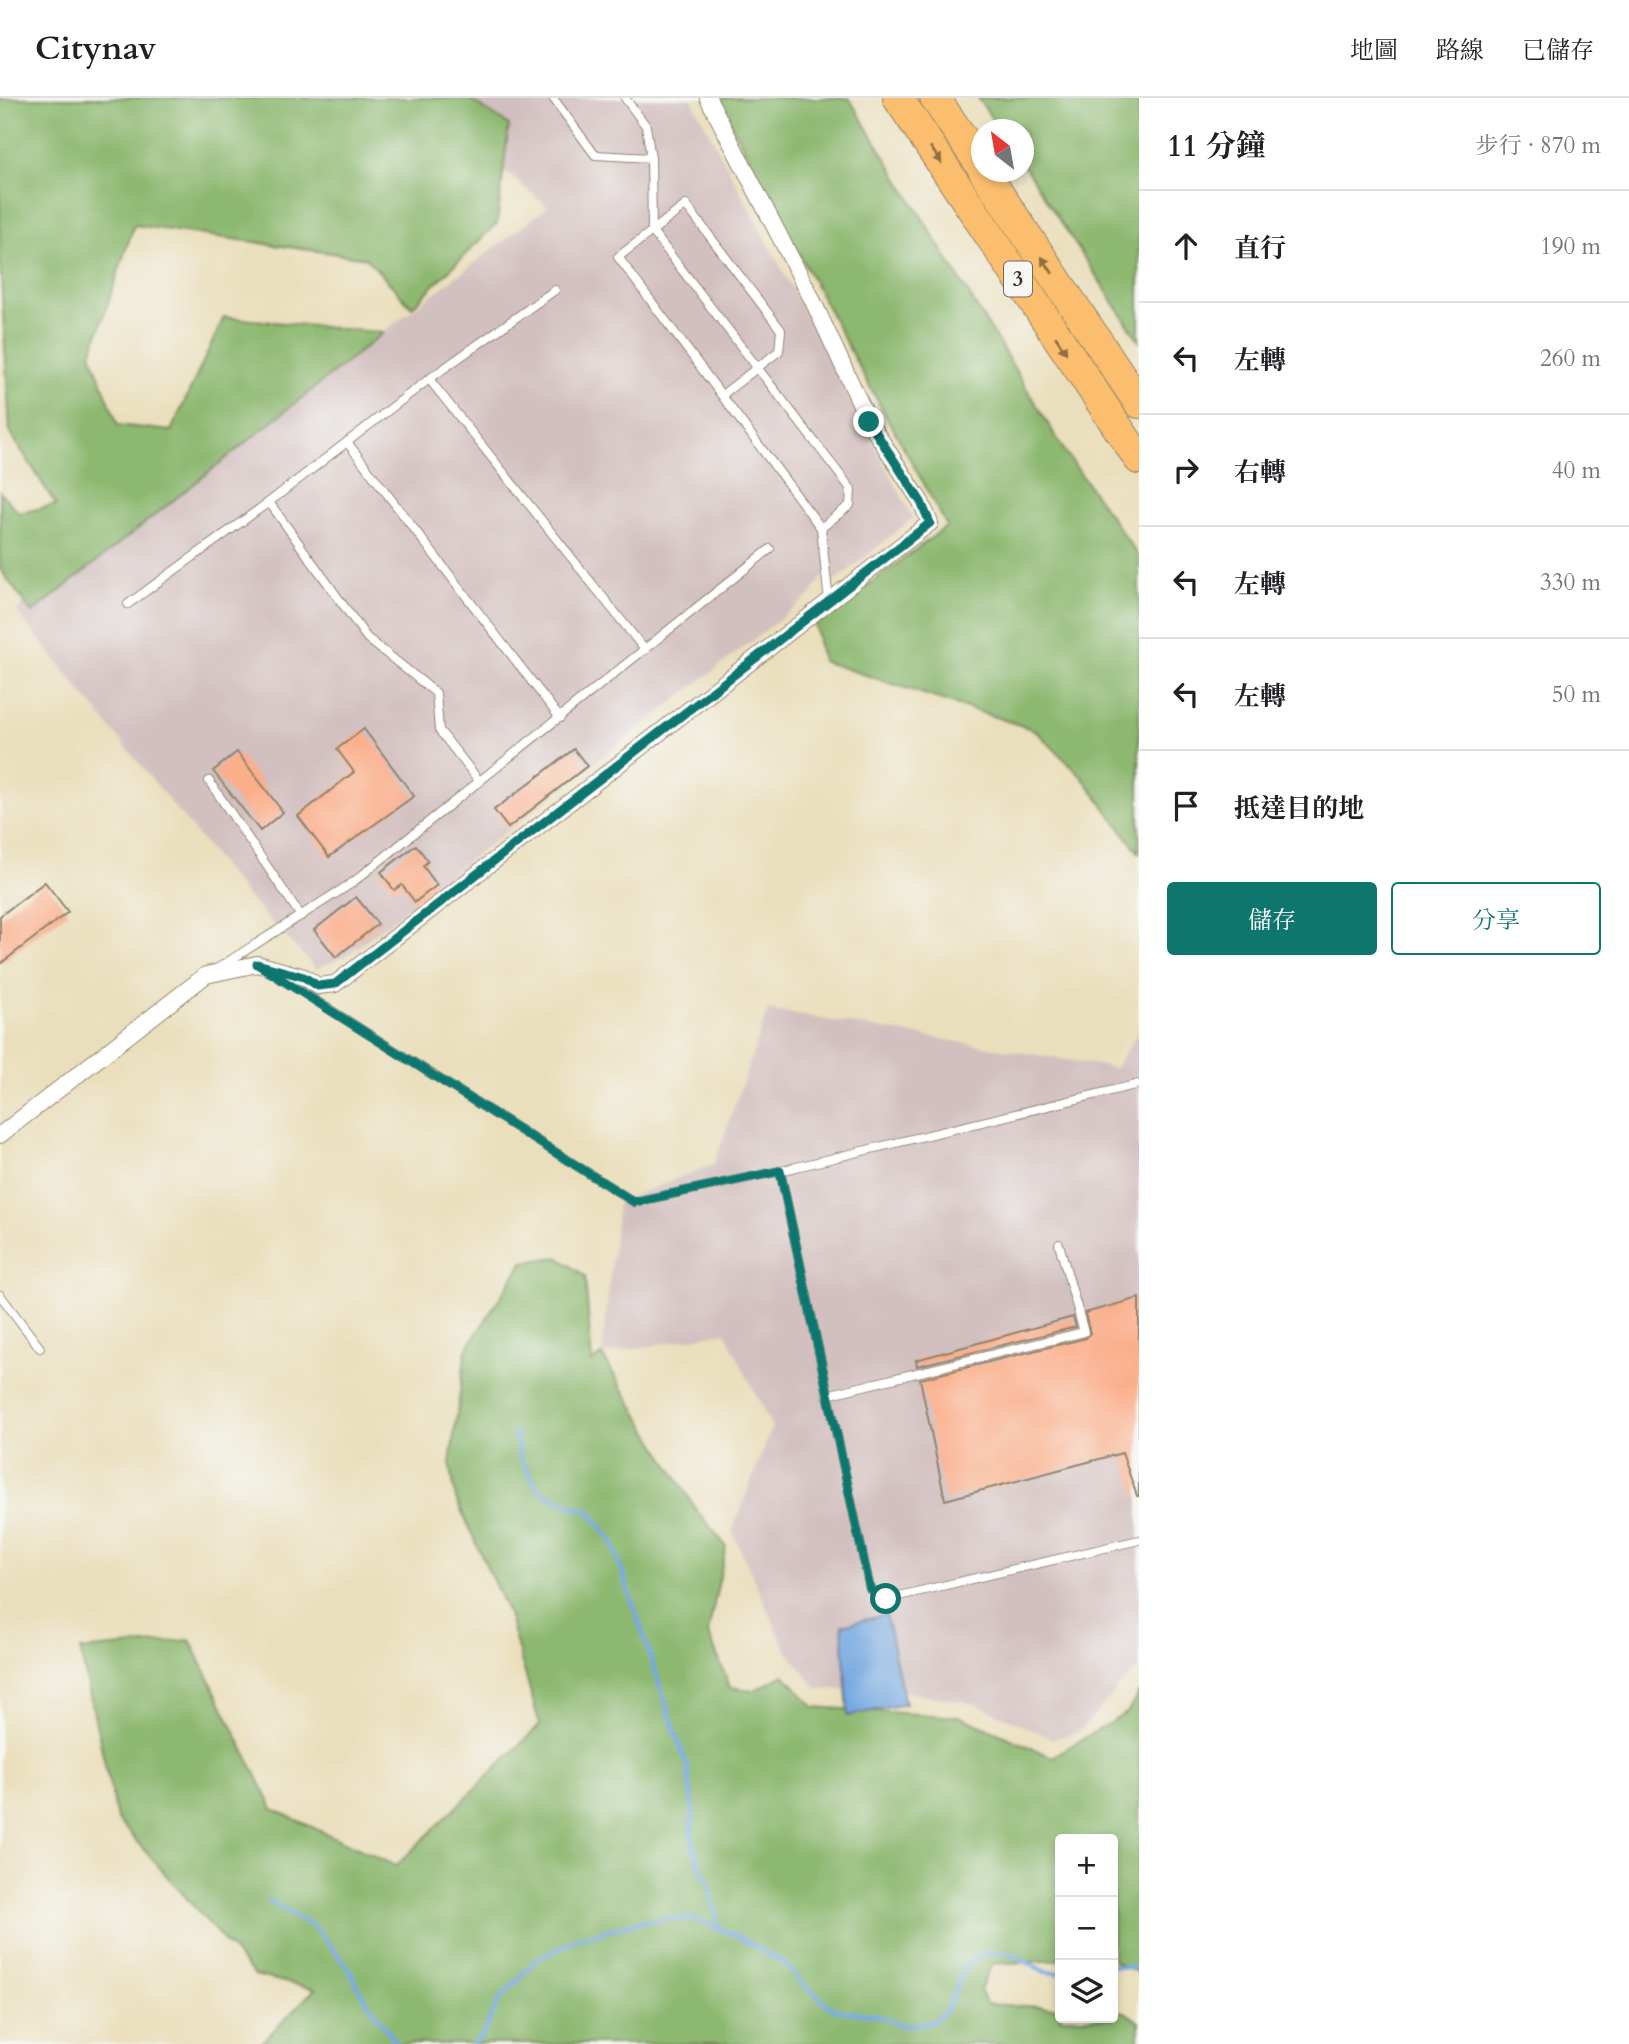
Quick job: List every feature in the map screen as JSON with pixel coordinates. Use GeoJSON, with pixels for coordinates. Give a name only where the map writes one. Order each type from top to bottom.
{"type":"FeatureCollection","features":[{"type":"Feature","properties":{"kind":"highway","name":"3"},"geometry":{"type":"LineString","coordinates":[[898,98],[1139,459]]}},
{"type":"Feature","properties":{"kind":"highway","name":"3"},"geometry":{"type":"LineString","coordinates":[[935,98],[971,151]]}},
{"type":"Feature","properties":{"kind":"highway","name":"3"},"geometry":{"type":"LineString","coordinates":[[992,182],[1139,403]]}},
{"type":"Feature","properties":{"kind":"street"},"geometry":{"type":"LineString","coordinates":[[0,1135],[206,975],[257,964],[304,977],[318,986],[335,984],[930,523],[921,502],[869,422],[811,297],[708,98]]}},
{"type":"Feature","properties":{"kind":"lane"},"geometry":{"type":"LineString","coordinates":[[553,98],[594,155],[651,158]]}},
{"type":"Feature","properties":{"kind":"lane"},"geometry":{"type":"LineString","coordinates":[[625,98],[646,125],[651,158],[652,231],[851,489],[850,505],[821,528]]}},
{"type":"Feature","properties":{"kind":"lane"},"geometry":{"type":"LineString","coordinates":[[722,395],[779,351],[782,330],[686,205],[618,257],[821,528],[828,602]]}},
{"type":"Feature","properties":{"kind":"lane"},"geometry":{"type":"LineString","coordinates":[[128,604],[269,502],[429,379],[555,290]]}},
{"type":"Feature","properties":{"kind":"lane"},"geometry":{"type":"LineString","coordinates":[[429,379],[645,650]]}},
{"type":"Feature","properties":{"kind":"lane"},"geometry":{"type":"LineString","coordinates":[[347,442],[560,718]]}},
{"type":"Feature","properties":{"kind":"lane"},"geometry":{"type":"LineString","coordinates":[[269,502],[367,638],[436,693],[439,730],[480,782]]}},
{"type":"Feature","properties":{"kind":"lane"},"geometry":{"type":"LineString","coordinates":[[206,975],[352,883],[770,549]]}},
{"type":"Feature","properties":{"kind":"lane"},"geometry":{"type":"LineString","coordinates":[[209,781],[301,916]]}},
{"type":"Feature","properties":{"kind":"lane"},"geometry":{"type":"LineString","coordinates":[[257,964],[634,1202],[780,1171],[1139,1084]]}},
{"type":"Feature","properties":{"kind":"lane"},"geometry":{"type":"LineString","coordinates":[[780,1171],[870,1589],[886,1599],[1139,1540]]}},
{"type":"Feature","properties":{"kind":"lane"},"geometry":{"type":"LineString","coordinates":[[827,1395],[1084,1332],[1059,1244]]}},
{"type":"Feature","properties":{"kind":"lane"},"geometry":{"type":"LineString","coordinates":[[0,1295],[40,1348]]}},
{"type":"Feature","properties":{"kind":"shaded area"},"geometry":{"type":"Polygon","coordinates":[[[417,98],[691,98],[913,518],[834,582],[825,572],[811,595],[347,955],[316,969],[244,893],[16,611],[548,207],[417,98]]]}},
{"type":"Feature","properties":{"kind":"shaded area"},"geometry":{"type":"Polygon","coordinates":[[[768,1010],[1115,1068],[1139,1031],[1139,1668],[1079,1732],[1052,1739],[977,1704],[893,1690],[817,1689],[786,1649],[732,1532],[772,1427],[725,1332],[602,1355],[618,1202],[714,1164],[768,1010]]]}},
{"type":"Feature","properties":{"kind":"green space"},"geometry":{"type":"Polygon","coordinates":[[[0,98],[467,98],[509,125],[497,223],[412,307],[366,258],[134,225],[91,354],[118,425],[171,431],[224,317],[383,333],[32,613],[0,569],[0,492],[19,513],[56,505],[10,432],[0,261],[0,98]]]}},
{"type":"Feature","properties":{"kind":"green space"},"geometry":{"type":"Polygon","coordinates":[[[717,98],[849,98],[1066,453],[1139,557],[1139,853],[1082,777],[1035,730],[822,661],[815,625],[947,526],[854,358],[717,98]]]}},
{"type":"Feature","properties":{"kind":"green space"},"geometry":{"type":"Polygon","coordinates":[[[978,98],[1139,98],[1139,341],[1034,181],[1034,119],[992,119],[978,98]]]}},
{"type":"Feature","properties":{"kind":"green space"},"geometry":{"type":"Polygon","coordinates":[[[558,1257],[585,1276],[592,1362],[602,1355],[697,1511],[726,1546],[708,1633],[730,1687],[753,1691],[784,1675],[814,1707],[961,1717],[1052,1757],[1128,1712],[1139,1692],[1139,1973],[1118,1963],[1118,1834],[1055,1834],[1055,1960],[992,1964],[980,1990],[986,2004],[1055,2008],[1055,2023],[1118,2023],[1118,2011],[1125,2012],[1139,2022],[1139,2044],[260,2044],[315,1989],[254,1975],[117,1819],[80,1650],[190,1640],[273,1809],[396,1866],[540,1725],[507,1611],[456,1499],[450,1463],[466,1350],[523,1262],[558,1257]]]}},
{"type":"Feature","properties":{"kind":"water"},"geometry":{"type":"Polygon","coordinates":[[[886,1615],[905,1704],[848,1716],[842,1625],[886,1615]]]}},
{"type":"Feature","properties":{"kind":"building"},"geometry":{"type":"Polygon","coordinates":[[[364,729],[414,796],[329,857],[298,816],[354,772],[337,749],[364,729]]]}},
{"type":"Feature","properties":{"kind":"building"},"geometry":{"type":"Polygon","coordinates":[[[574,749],[587,766],[508,828],[494,810],[574,749]]]}},
{"type":"Feature","properties":{"kind":"building"},"geometry":{"type":"Polygon","coordinates":[[[237,752],[283,812],[260,831],[213,771],[237,752]]]}},
{"type":"Feature","properties":{"kind":"building"},"geometry":{"type":"Polygon","coordinates":[[[416,845],[428,861],[423,866],[437,885],[415,902],[402,885],[394,890],[381,872],[416,845]]]}},
{"type":"Feature","properties":{"kind":"building"},"geometry":{"type":"Polygon","coordinates":[[[45,882],[68,912],[0,964],[0,916],[45,882]]]}},
{"type":"Feature","properties":{"kind":"building"},"geometry":{"type":"Polygon","coordinates":[[[356,897],[378,924],[336,957],[314,930],[356,897]]]}},
{"type":"Feature","properties":{"kind":"building"},"geometry":{"type":"Polygon","coordinates":[[[1139,1298],[1139,1496],[1122,1453],[945,1500],[920,1379],[1086,1338],[1090,1333],[1085,1313],[1139,1298]]]}},
{"type":"Feature","properties":{"kind":"building"},"geometry":{"type":"Polygon","coordinates":[[[1073,1317],[1076,1327],[917,1366],[916,1360],[1073,1317]]]}},
{"type":"Feature","properties":{"kind":"waterway"},"geometry":{"type":"LineString","coordinates":[[515,1432],[521,1459],[538,1489],[562,1503],[589,1511],[612,1541],[688,1770],[693,1810],[691,1832],[696,1856],[708,1882],[719,1929]]}},
{"type":"Feature","properties":{"kind":"waterway"},"geometry":{"type":"LineString","coordinates":[[269,1901],[314,1927],[345,1963],[368,2003],[397,2044]]}},
{"type":"Feature","properties":{"kind":"waterway"},"geometry":{"type":"LineString","coordinates":[[473,2044],[483,2035],[499,2000],[536,1960],[579,1938],[648,1920],[692,1918],[737,1936],[785,1964],[805,1986],[834,2010],[879,2016],[903,2026],[932,2022],[946,2011],[966,1965],[988,1952],[1011,1954],[1046,1972],[1055,1973]]}},
{"type":"Feature","properties":{"kind":"waterway"},"geometry":{"type":"LineString","coordinates":[[1118,1966],[1139,1968]]}},
{"type":"Feature","properties":{"kind":"route"},"geometry":{"type":"LineString","coordinates":[[869,422],[921,502],[930,523],[335,984],[318,986],[304,977],[257,964],[634,1202],[780,1171],[870,1589],[886,1599]]}}]}
